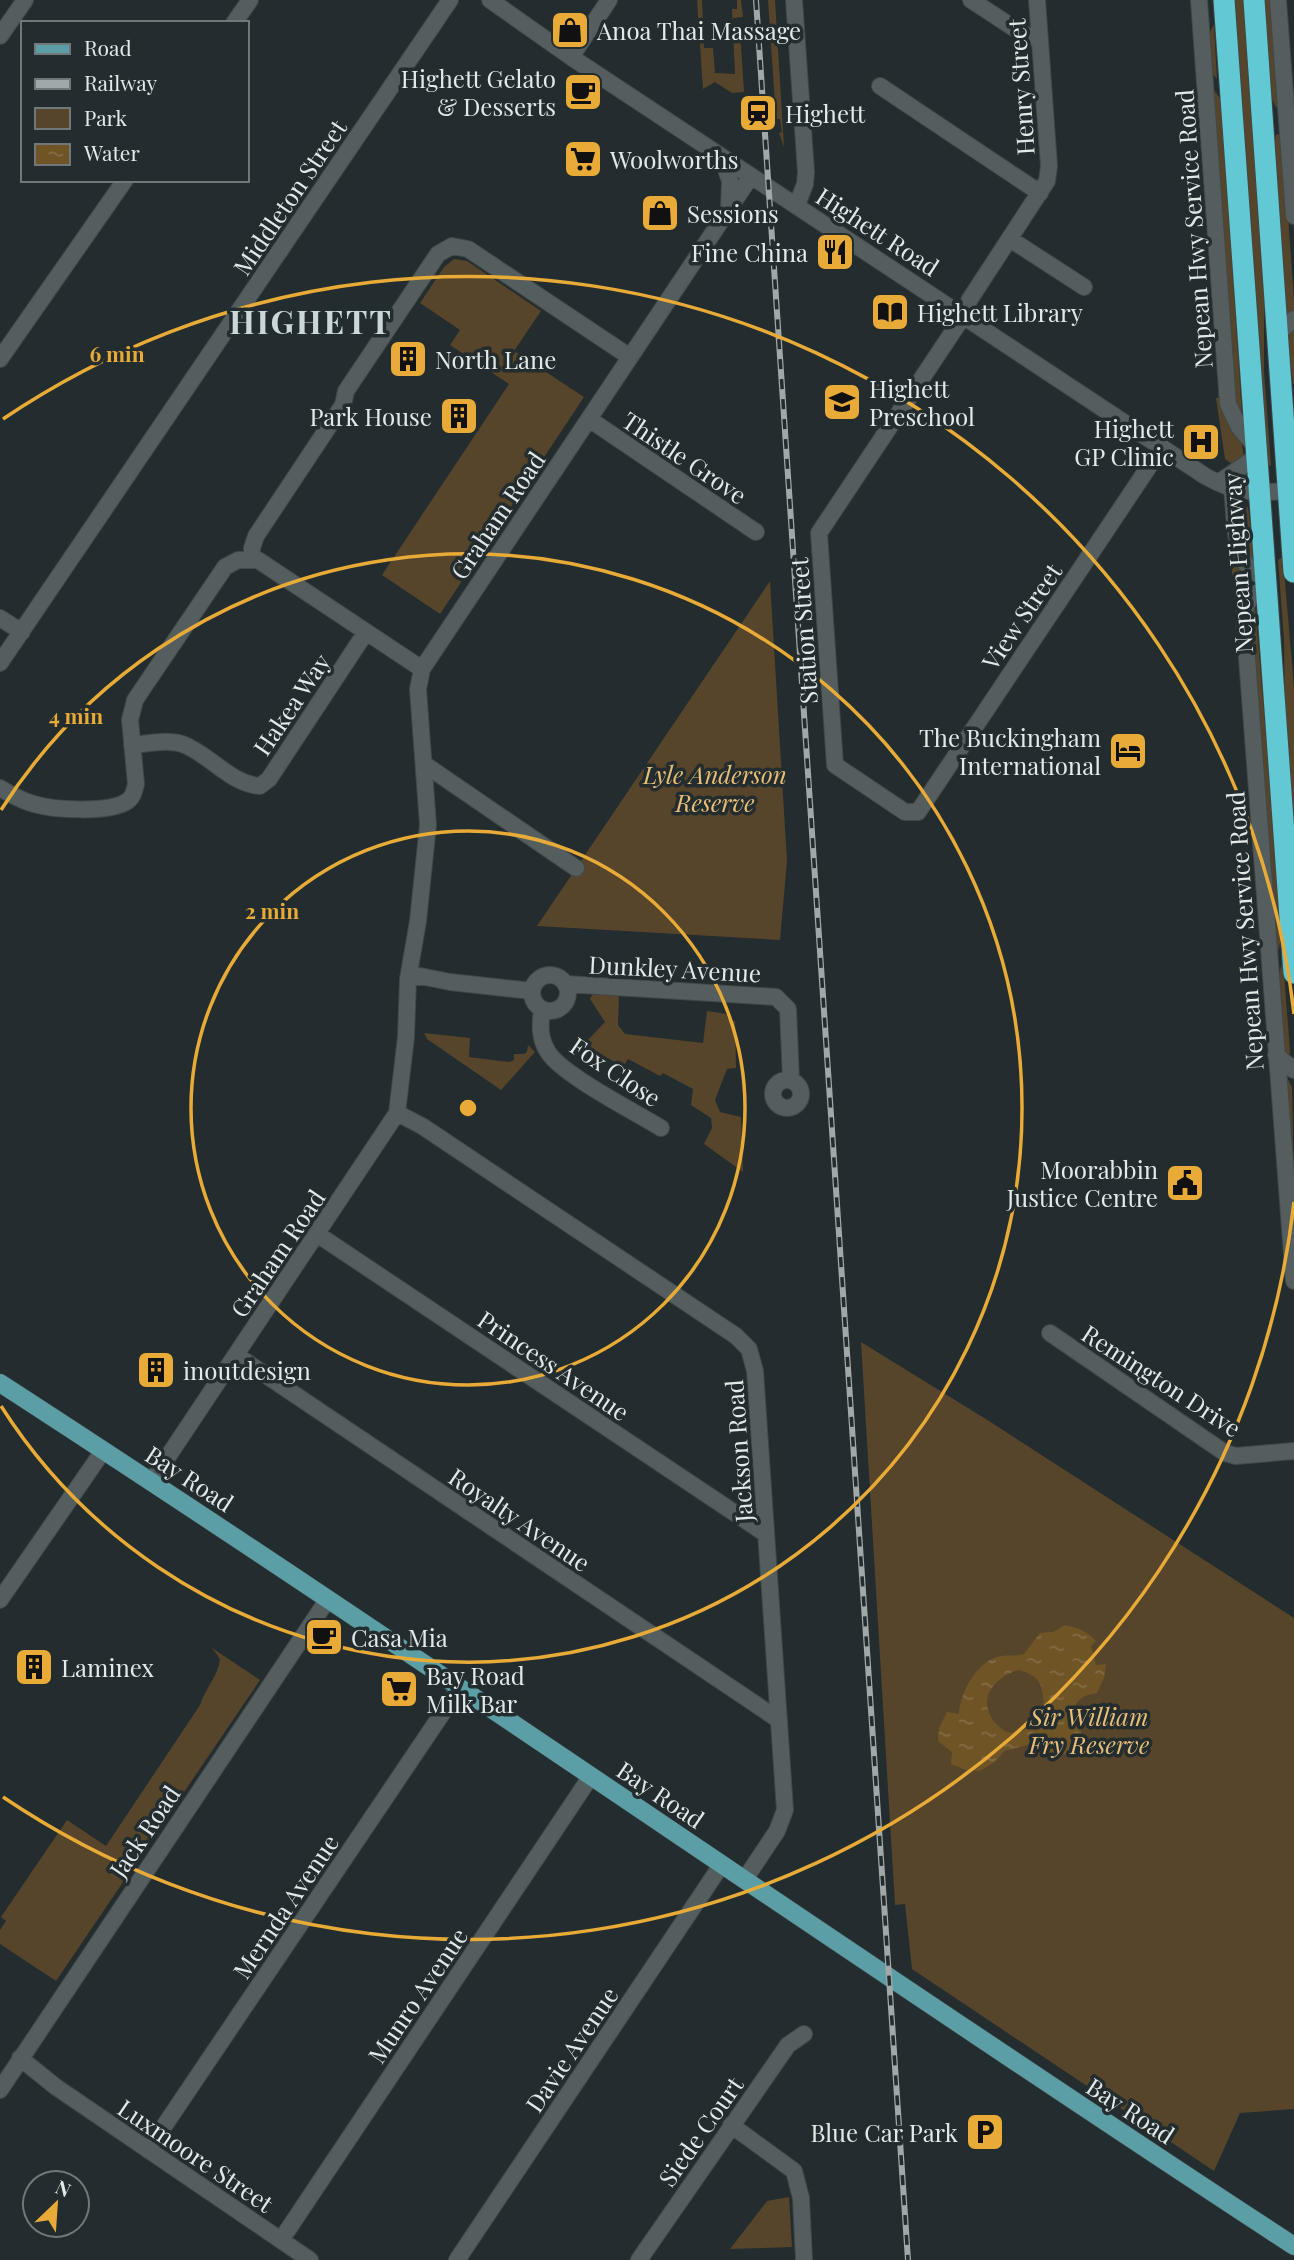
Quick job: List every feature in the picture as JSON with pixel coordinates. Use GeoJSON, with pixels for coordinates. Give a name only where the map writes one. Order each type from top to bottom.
{"type":"FeatureCollection","features":[{"type":"Feature","properties":{"kind":"highway"},"geometry":{"type":"LineString","coordinates":[[1254,0],[1277,334],[1288,405],[1294,572]]}},
{"type":"Feature","properties":{"kind":"highway","name":"Nepean Highway"},"geometry":{"type":"LineString","coordinates":[[1224,3],[1294,973]]}},
{"type":"Feature","properties":{"kind":"highway"},"geometry":{"type":"LineString","coordinates":[[1263,551],[1293,541]]}},
{"type":"Feature","properties":{"kind":"main road","name":"Bay Road"},"geometry":{"type":"LineString","coordinates":[[0,1383],[460,1687],[1094,2116],[1294,2246]]}},
{"type":"Feature","properties":{"kind":"street"},"geometry":{"type":"LineString","coordinates":[[0,36],[25,0]]}},
{"type":"Feature","properties":{"kind":"street"},"geometry":{"type":"LineString","coordinates":[[235,21],[250,0]]}},
{"type":"Feature","properties":{"kind":"street","name":"Middleton Street"},"geometry":{"type":"LineString","coordinates":[[0,663],[450,0]]}},
{"type":"Feature","properties":{"kind":"street","name":"Highett Road"},"geometry":{"type":"LineString","coordinates":[[490,0],[571,57],[1225,487],[1258,492],[1291,491]]}},
{"type":"Feature","properties":{"kind":"street"},"geometry":{"type":"LineString","coordinates":[[571,57],[609,0]]}},
{"type":"Feature","properties":{"kind":"street"},"geometry":{"type":"LineString","coordinates":[[794,0],[806,172],[806,184],[797,205]]}},
{"type":"Feature","properties":{"kind":"street"},"geometry":{"type":"LineString","coordinates":[[971,0],[1023,34],[1040,40]]}},
{"type":"Feature","properties":{"kind":"street","name":"Henry Street"},"geometry":{"type":"LineString","coordinates":[[963,314],[1047,181],[1049,166],[1037,0]]}},
{"type":"Feature","properties":{"kind":"street","name":"Nepean Hwy Service Road"},"geometry":{"type":"LineString","coordinates":[[1199,0],[1228,404],[1256,452]]}},
{"type":"Feature","properties":{"kind":"street"},"geometry":{"type":"LineString","coordinates":[[1278,0],[1294,216]]}},
{"type":"Feature","properties":{"kind":"street","name":"Nepean Highway"},"geometry":{"type":"LineString","coordinates":[[1202,32],[1224,3]]}},
{"type":"Feature","properties":{"kind":"street"},"geometry":{"type":"LineString","coordinates":[[1205,76],[1231,93]]}},
{"type":"Feature","properties":{"kind":"street"},"geometry":{"type":"LineString","coordinates":[[880,86],[1040,193]]}},
{"type":"Feature","properties":{"kind":"street"},"geometry":{"type":"LineString","coordinates":[[1263,120],[1287,120]]}},
{"type":"Feature","properties":{"kind":"street"},"geometry":{"type":"LineString","coordinates":[[720,155],[730,181],[729,208]]}},
{"type":"Feature","properties":{"kind":"street","name":"Graham Road"},"geometry":{"type":"LineString","coordinates":[[151,1482],[397,1113],[416,980],[418,921],[429,825],[418,689],[422,669],[751,176]]}},
{"type":"Feature","properties":{"kind":"street"},"geometry":{"type":"LineString","coordinates":[[0,359],[124,182]]}},
{"type":"Feature","properties":{"kind":"street"},"geometry":{"type":"LineString","coordinates":[[1010,239],[1084,287]]}},
{"type":"Feature","properties":{"kind":"street"},"geometry":{"type":"LineString","coordinates":[[252,559],[256,537],[343,405],[346,391],[438,254],[452,246],[468,249],[630,357]]}},
{"type":"Feature","properties":{"kind":"street","name":"Station Street"},"geometry":{"type":"LineString","coordinates":[[918,811],[905,812],[835,765],[819,533],[963,314]]}},
{"type":"Feature","properties":{"kind":"street"},"geometry":{"type":"LineString","coordinates":[[1277,334],[1294,319]]}},
{"type":"Feature","properties":{"kind":"street","name":"Thistle Grove"},"geometry":{"type":"LineString","coordinates":[[589,419],[756,532]]}},
{"type":"Feature","properties":{"kind":"street","name":"View Street"},"geometry":{"type":"LineString","coordinates":[[918,811],[1162,447]]}},
{"type":"Feature","properties":{"kind":"street"},"geometry":{"type":"LineString","coordinates":[[1256,452],[1225,487],[1240,554],[1250,571],[1265,582]]}},
{"type":"Feature","properties":{"kind":"street"},"geometry":{"type":"LineString","coordinates":[[0,788],[34,804],[72,810],[118,806],[127,802],[134,795],[136,784],[130,720],[135,700],[225,567],[238,559],[258,561],[422,669]]}},
{"type":"Feature","properties":{"kind":"street","name":"Nepean Hwy Service Road"},"geometry":{"type":"LineString","coordinates":[[1265,582],[1246,604],[1244,618],[1294,1281]]}},
{"type":"Feature","properties":{"kind":"street"},"geometry":{"type":"LineString","coordinates":[[0,618],[22,632]]}},
{"type":"Feature","properties":{"kind":"street","name":"Hakea Way"},"geometry":{"type":"LineString","coordinates":[[132,746],[173,742],[186,745],[247,785],[260,786],[269,779],[366,632]]}},
{"type":"Feature","properties":{"kind":"street"},"geometry":{"type":"LineString","coordinates":[[424,764],[576,868]]}},
{"type":"Feature","properties":{"kind":"street"},"geometry":{"type":"LineString","coordinates":[[426,784],[458,788]]}},
{"type":"Feature","properties":{"kind":"street"},"geometry":{"type":"LineString","coordinates":[[1270,967],[1292,944]]}},
{"type":"Feature","properties":{"kind":"street"},"geometry":{"type":"LineString","coordinates":[[416,980],[520,988],[534,986],[544,976],[554,975],[566,984],[569,995],[565,1004],[552,1011],[542,1009],[534,1002],[534,986]]}},
{"type":"Feature","properties":{"kind":"street","name":"Dunkley Avenue"},"geometry":{"type":"LineString","coordinates":[[566,984],[776,997],[788,1009],[791,1080]]}},
{"type":"Feature","properties":{"kind":"street","name":"Fox Close"},"geometry":{"type":"LineString","coordinates":[[542,1009],[540,1031],[553,1059],[661,1128]]}},
{"type":"Feature","properties":{"kind":"street"},"geometry":{"type":"LineString","coordinates":[[1276,1055],[1294,1070]]}},
{"type":"Feature","properties":{"kind":"street","name":"Jackson Road"},"geometry":{"type":"LineString","coordinates":[[397,1113],[434,1134],[743,1342],[752,1354],[785,1802],[784,1816],[777,1830],[745,1879]]}},
{"type":"Feature","properties":{"kind":"street","name":"Princess Avenue"},"geometry":{"type":"LineString","coordinates":[[317,1234],[766,1534]]}},
{"type":"Feature","properties":{"kind":"street","name":"Remington Drive"},"geometry":{"type":"LineString","coordinates":[[1049,1333],[1225,1453],[1236,1456],[1294,1451]]}},
{"type":"Feature","properties":{"kind":"street","name":"Royalty Avenue"},"geometry":{"type":"LineString","coordinates":[[236,1355],[779,1720]]}},
{"type":"Feature","properties":{"kind":"street"},"geometry":{"type":"LineString","coordinates":[[0,1600],[103,1451]]}},
{"type":"Feature","properties":{"kind":"street","name":"Jack Road"},"geometry":{"type":"LineString","coordinates":[[0,2090],[328,1599]]}},
{"type":"Feature","properties":{"kind":"street","name":"Mernda Avenue"},"geometry":{"type":"LineString","coordinates":[[148,2150],[460,1687]]}},
{"type":"Feature","properties":{"kind":"street","name":"Munro Avenue"},"geometry":{"type":"LineString","coordinates":[[281,2240],[591,1776]]}},
{"type":"Feature","properties":{"kind":"street","name":"Davie Avenue"},"geometry":{"type":"LineString","coordinates":[[457,2260],[722,1864]]}},
{"type":"Feature","properties":{"kind":"street","name":"Siede Court"},"geometry":{"type":"LineString","coordinates":[[639,2260],[788,2045],[804,2034]]}},
{"type":"Feature","properties":{"kind":"street","name":"Luxmoore Street"},"geometry":{"type":"LineString","coordinates":[[18,2062],[310,2260]]}},
{"type":"Feature","properties":{"kind":"street"},"geometry":{"type":"LineString","coordinates":[[731,2125],[794,2171],[801,2197],[804,2260]]}},
{"type":"Feature","properties":{"kind":"green space"},"geometry":{"type":"Polygon","coordinates":[[[697,0],[702,0],[704,48],[713,48],[715,73],[735,74],[732,9],[737,9],[737,0],[741,0],[743,17],[733,18],[734,30],[740,30],[744,92],[732,93],[715,82],[703,89],[697,0]]]}},
{"type":"Feature","properties":{"kind":"green space"},"geometry":{"type":"Polygon","coordinates":[[[768,0],[775,0],[784,147],[779,133],[782,132],[780,119],[776,119],[768,0]]]}},
{"type":"Feature","properties":{"kind":"green space"},"geometry":{"type":"Polygon","coordinates":[[[1233,0],[1245,0],[1264,280],[1264,371],[1271,465],[1266,469],[1233,0]]]}},
{"type":"Feature","properties":{"kind":"green space"},"geometry":{"type":"Polygon","coordinates":[[[1264,0],[1273,0],[1276,108],[1271,96],[1264,0]]]}},
{"type":"Feature","properties":{"kind":"green space"},"geometry":{"type":"Polygon","coordinates":[[[1214,25],[1217,79],[1210,68],[1207,53],[1214,25]]]}},
{"type":"Feature","properties":{"kind":"green space"},"geometry":{"type":"Polygon","coordinates":[[[1212,87],[1221,100],[1242,415],[1235,405],[1212,87]]]}},
{"type":"Feature","properties":{"kind":"green space"},"geometry":{"type":"Polygon","coordinates":[[[1276,134],[1280,135],[1283,143],[1294,301],[1294,317],[1286,321],[1274,149],[1276,134]]]}},
{"type":"Feature","properties":{"kind":"green space"},"geometry":{"type":"Polygon","coordinates":[[[454,259],[467,261],[541,311],[514,351],[584,397],[440,614],[382,575],[509,384],[450,345],[460,330],[420,303],[444,267],[454,259]]]}},
{"type":"Feature","properties":{"kind":"green space"},"geometry":{"type":"Polygon","coordinates":[[[1294,323],[1294,382],[1293,385],[1287,330],[1294,323]]]}},
{"type":"Feature","properties":{"kind":"green space"},"geometry":{"type":"Polygon","coordinates":[[[1216,398],[1219,398],[1239,436],[1243,461],[1232,464],[1225,459],[1216,398]]]}},
{"type":"Feature","properties":{"kind":"green space"},"geometry":{"type":"Polygon","coordinates":[[[1240,505],[1248,507],[1254,555],[1252,563],[1246,550],[1240,505]]]}},
{"type":"Feature","properties":{"kind":"green space"},"geometry":{"type":"Polygon","coordinates":[[[1230,545],[1248,577],[1250,587],[1242,601],[1234,599],[1230,545]]]}},
{"type":"Feature","properties":{"kind":"green space"},"geometry":{"type":"Polygon","coordinates":[[[1281,558],[1294,687],[1294,840],[1285,720],[1284,640],[1278,560],[1281,558]]]}},
{"type":"Feature","properties":{"kind":"green space","name":"Lyle Anderson Reserve"},"geometry":{"type":"Polygon","coordinates":[[[770,581],[787,861],[780,940],[537,926],[770,581]]]}},
{"type":"Feature","properties":{"kind":"green space"},"geometry":{"type":"Polygon","coordinates":[[[1255,605],[1281,918],[1278,952],[1250,611],[1255,605]]]}},
{"type":"Feature","properties":{"kind":"green space"},"geometry":{"type":"Polygon","coordinates":[[[1283,961],[1289,1061],[1282,1039],[1278,1011],[1278,983],[1283,961]]]}},
{"type":"Feature","properties":{"kind":"green space"},"geometry":{"type":"Polygon","coordinates":[[[595,990],[619,993],[618,1025],[625,1034],[703,1043],[707,1011],[726,1014],[729,1020],[735,1021],[736,1068],[727,1069],[715,1100],[720,1112],[741,1117],[743,1172],[704,1144],[712,1128],[711,1118],[691,1105],[693,1089],[628,1059],[623,1067],[584,1044],[605,1022],[590,999],[595,990]]]}},
{"type":"Feature","properties":{"kind":"green space"},"geometry":{"type":"Polygon","coordinates":[[[424,1033],[470,1038],[469,1057],[509,1062],[514,1060],[514,1054],[527,1052],[528,1045],[535,1052],[501,1090],[427,1039],[424,1033]]]}},
{"type":"Feature","properties":{"kind":"green space"},"geometry":{"type":"Polygon","coordinates":[[[1280,1064],[1292,1087],[1294,1191],[1280,1064]]]}},
{"type":"Feature","properties":{"kind":"green space","name":"Sir William Fry Reserve"},"geometry":{"type":"Polygon","coordinates":[[[861,1342],[989,1421],[1294,1618],[1294,2109],[1240,2113],[1214,2171],[912,1969],[905,1904],[895,1905],[861,1342]]]}},
{"type":"Feature","properties":{"kind":"green space"},"geometry":{"type":"Polygon","coordinates":[[[212,1648],[260,1680],[56,1981],[0,1944],[0,1930],[6,1921],[1,1917],[67,1820],[106,1846],[200,1705],[219,1665],[220,1659],[212,1648]]]}},
{"type":"Feature","properties":{"kind":"green space"},"geometry":{"type":"Polygon","coordinates":[[[789,2197],[792,2247],[730,2249],[767,2201],[789,2197]]]}},
{"type":"Feature","properties":{"kind":"water"},"geometry":{"type":"Polygon","coordinates":[[[1065,1625],[1086,1632],[1096,1641],[1091,1646],[1096,1665],[1106,1664],[1104,1678],[1097,1693],[1087,1695],[1075,1706],[1083,1739],[1070,1754],[1055,1754],[1035,1743],[1004,1751],[995,1762],[979,1771],[951,1764],[952,1752],[938,1741],[939,1728],[947,1712],[959,1714],[962,1697],[976,1672],[989,1660],[997,1657],[1024,1654],[1040,1633],[1053,1632],[1065,1625]],[[1018,1670],[1010,1673],[996,1683],[988,1696],[987,1703],[993,1720],[1000,1728],[1011,1733],[1038,1725],[1037,1714],[1044,1708],[1039,1683],[1026,1672],[1018,1670]]]}},
{"type":"Feature","properties":{"kind":"railway"},"geometry":{"type":"LineString","coordinates":[[756,0],[908,2260]]}},
{"type":"Feature","properties":{"kind":"place","name":"Anoa Thai Massage"},"geometry":{"type":"Point","coordinates":[570,30]}},
{"type":"Feature","properties":{"kind":"place","name":"Highett Gelato & Desserts"},"geometry":{"type":"Point","coordinates":[583,92]}},
{"type":"Feature","properties":{"kind":"place","name":"Highett"},"geometry":{"type":"Point","coordinates":[758,113]}},
{"type":"Feature","properties":{"kind":"place","name":"Woolworths"},"geometry":{"type":"Point","coordinates":[583,159]}},
{"type":"Feature","properties":{"kind":"place","name":"Sessions"},"geometry":{"type":"Point","coordinates":[660,213]}},
{"type":"Feature","properties":{"kind":"place","name":"Fine China"},"geometry":{"type":"Point","coordinates":[835,252]}},
{"type":"Feature","properties":{"kind":"place","name":"Highett Library"},"geometry":{"type":"Point","coordinates":[890,312]}},
{"type":"Feature","properties":{"kind":"place","name":"North Lane"},"geometry":{"type":"Point","coordinates":[408,359]}},
{"type":"Feature","properties":{"kind":"place","name":"Highett Preschool"},"geometry":{"type":"Point","coordinates":[842,402]}},
{"type":"Feature","properties":{"kind":"place","name":"Park House"},"geometry":{"type":"Point","coordinates":[459,416]}},
{"type":"Feature","properties":{"kind":"place","name":"Highett GP Clinic"},"geometry":{"type":"Point","coordinates":[1201,442]}},
{"type":"Feature","properties":{"kind":"place","name":"The Buckingham International"},"geometry":{"type":"Point","coordinates":[1128,751]}},
{"type":"Feature","properties":{"kind":"place","name":"Moorabbin Justice Centre"},"geometry":{"type":"Point","coordinates":[1185,1183]}},
{"type":"Feature","properties":{"kind":"place","name":"inoutdesign"},"geometry":{"type":"Point","coordinates":[156,1370]}},
{"type":"Feature","properties":{"kind":"place","name":"Casa Mia"},"geometry":{"type":"Point","coordinates":[324,1637]}},
{"type":"Feature","properties":{"kind":"place","name":"Laminex"},"geometry":{"type":"Point","coordinates":[34,1667]}},
{"type":"Feature","properties":{"kind":"place","name":"Bay Road Milk Bar"},"geometry":{"type":"Point","coordinates":[399,1689]}},
{"type":"Feature","properties":{"kind":"place","name":"Blue Car Park"},"geometry":{"type":"Point","coordinates":[985,2132]}},
{"type":"Feature","properties":{"kind":"district","name":"HIGHETT"},"geometry":{"type":"Point","coordinates":[311,320]}}]}
